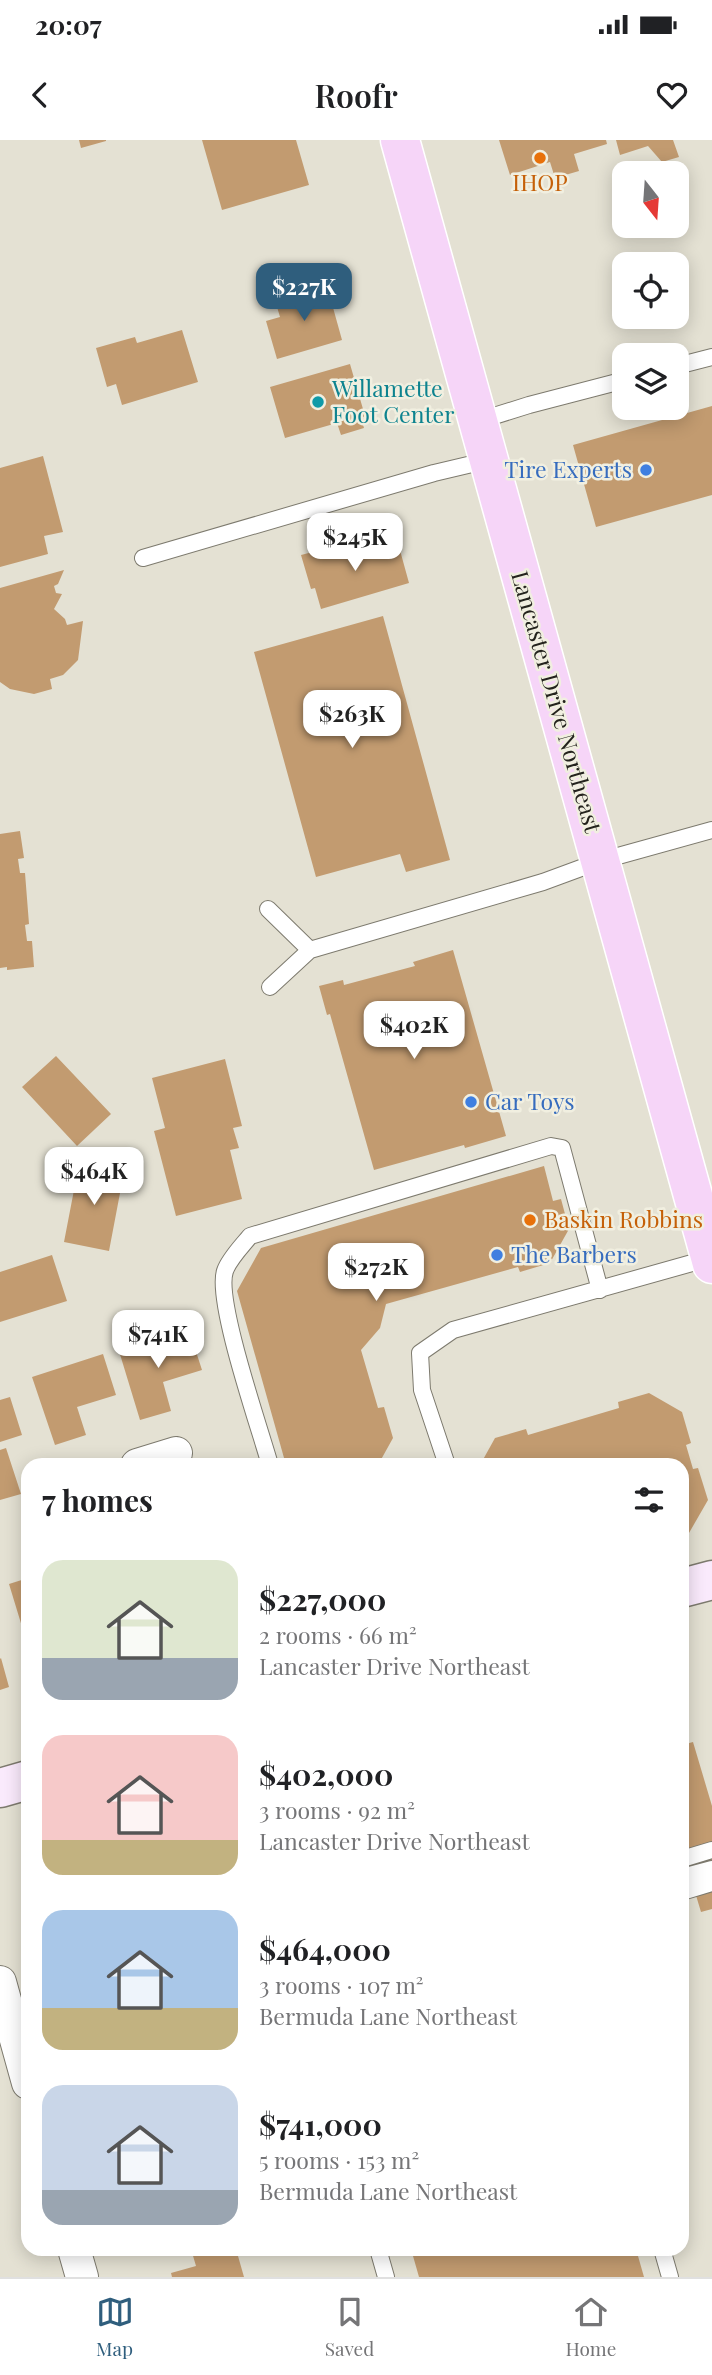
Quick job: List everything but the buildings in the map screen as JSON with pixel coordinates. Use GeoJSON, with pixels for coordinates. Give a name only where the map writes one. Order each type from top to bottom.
{"type":"FeatureCollection","features":[{"type":"Feature","properties":{"kind":"main road","name":"Lancaster Drive Northeast"},"geometry":{"type":"LineString","coordinates":[[400,140],[711,1261]]}},
{"type":"Feature","properties":{"kind":"street"},"geometry":{"type":"LineString","coordinates":[[160,1458],[176,1453]]}},
{"type":"Feature","properties":{"kind":"street"},"geometry":{"type":"LineString","coordinates":[[689,1586],[712,1580]]}},
{"type":"Feature","properties":{"kind":"street"},"geometry":{"type":"LineString","coordinates":[[0,1788],[21,1782]]}},
{"type":"Feature","properties":{"kind":"street"},"geometry":{"type":"LineString","coordinates":[[0,1982],[21,2058]]}},
{"type":"Feature","properties":{"kind":"street"},"geometry":{"type":"LineString","coordinates":[[76,2256],[82,2277]]}},
{"type":"Feature","properties":{"kind":"lane"},"geometry":{"type":"LineString","coordinates":[[689,363],[712,357]]}},
{"type":"Feature","properties":{"kind":"lane"},"geometry":{"type":"LineString","coordinates":[[478,421],[612,383]]}},
{"type":"Feature","properties":{"kind":"lane"},"geometry":{"type":"LineString","coordinates":[[143,558],[434,473],[489,460]]}},
{"type":"Feature","properties":{"kind":"lane"},"geometry":{"type":"LineString","coordinates":[[270,986],[310,950],[543,883],[600,861],[712,830]]}},
{"type":"Feature","properties":{"kind":"lane"},"geometry":{"type":"LineString","coordinates":[[268,909],[310,950]]}},
{"type":"Feature","properties":{"kind":"lane"},"geometry":{"type":"LineString","coordinates":[[269,1458],[232,1333],[223,1288],[225,1270],[250,1236],[551,1146],[562,1147],[600,1290]]}},
{"type":"Feature","properties":{"kind":"lane"},"geometry":{"type":"LineString","coordinates":[[445,1458],[422,1390],[420,1353],[453,1331],[711,1261]]}},
{"type":"Feature","properties":{"kind":"lane"},"geometry":{"type":"LineString","coordinates":[[689,1856],[712,1850]]}},
{"type":"Feature","properties":{"kind":"lane"},"geometry":{"type":"LineString","coordinates":[[689,1875],[712,1869]]}},
{"type":"Feature","properties":{"kind":"lane"},"geometry":{"type":"LineString","coordinates":[[689,1890],[712,1883]]}},
{"type":"Feature","properties":{"kind":"lane"},"geometry":{"type":"LineString","coordinates":[[380,2256],[386,2277]]}},
{"type":"Feature","properties":{"kind":"lane"},"geometry":{"type":"LineString","coordinates":[[664,2256],[670,2277]]}},
{"type":"Feature","properties":{"kind":"place","name":"IHOP"},"geometry":{"type":"Point","coordinates":[540,158]}},
{"type":"Feature","properties":{"kind":"place","name":"Willamette Foot Center"},"geometry":{"type":"Point","coordinates":[318,402]}},
{"type":"Feature","properties":{"kind":"place","name":"Tire Experts"},"geometry":{"type":"Point","coordinates":[646,470]}},
{"type":"Feature","properties":{"kind":"place","name":"Car Toys"},"geometry":{"type":"Point","coordinates":[471,1102]}},
{"type":"Feature","properties":{"kind":"place","name":"Baskin Robbins"},"geometry":{"type":"Point","coordinates":[530,1220]}},
{"type":"Feature","properties":{"kind":"place","name":"The Barbers"},"geometry":{"type":"Point","coordinates":[497,1255]}}]}
